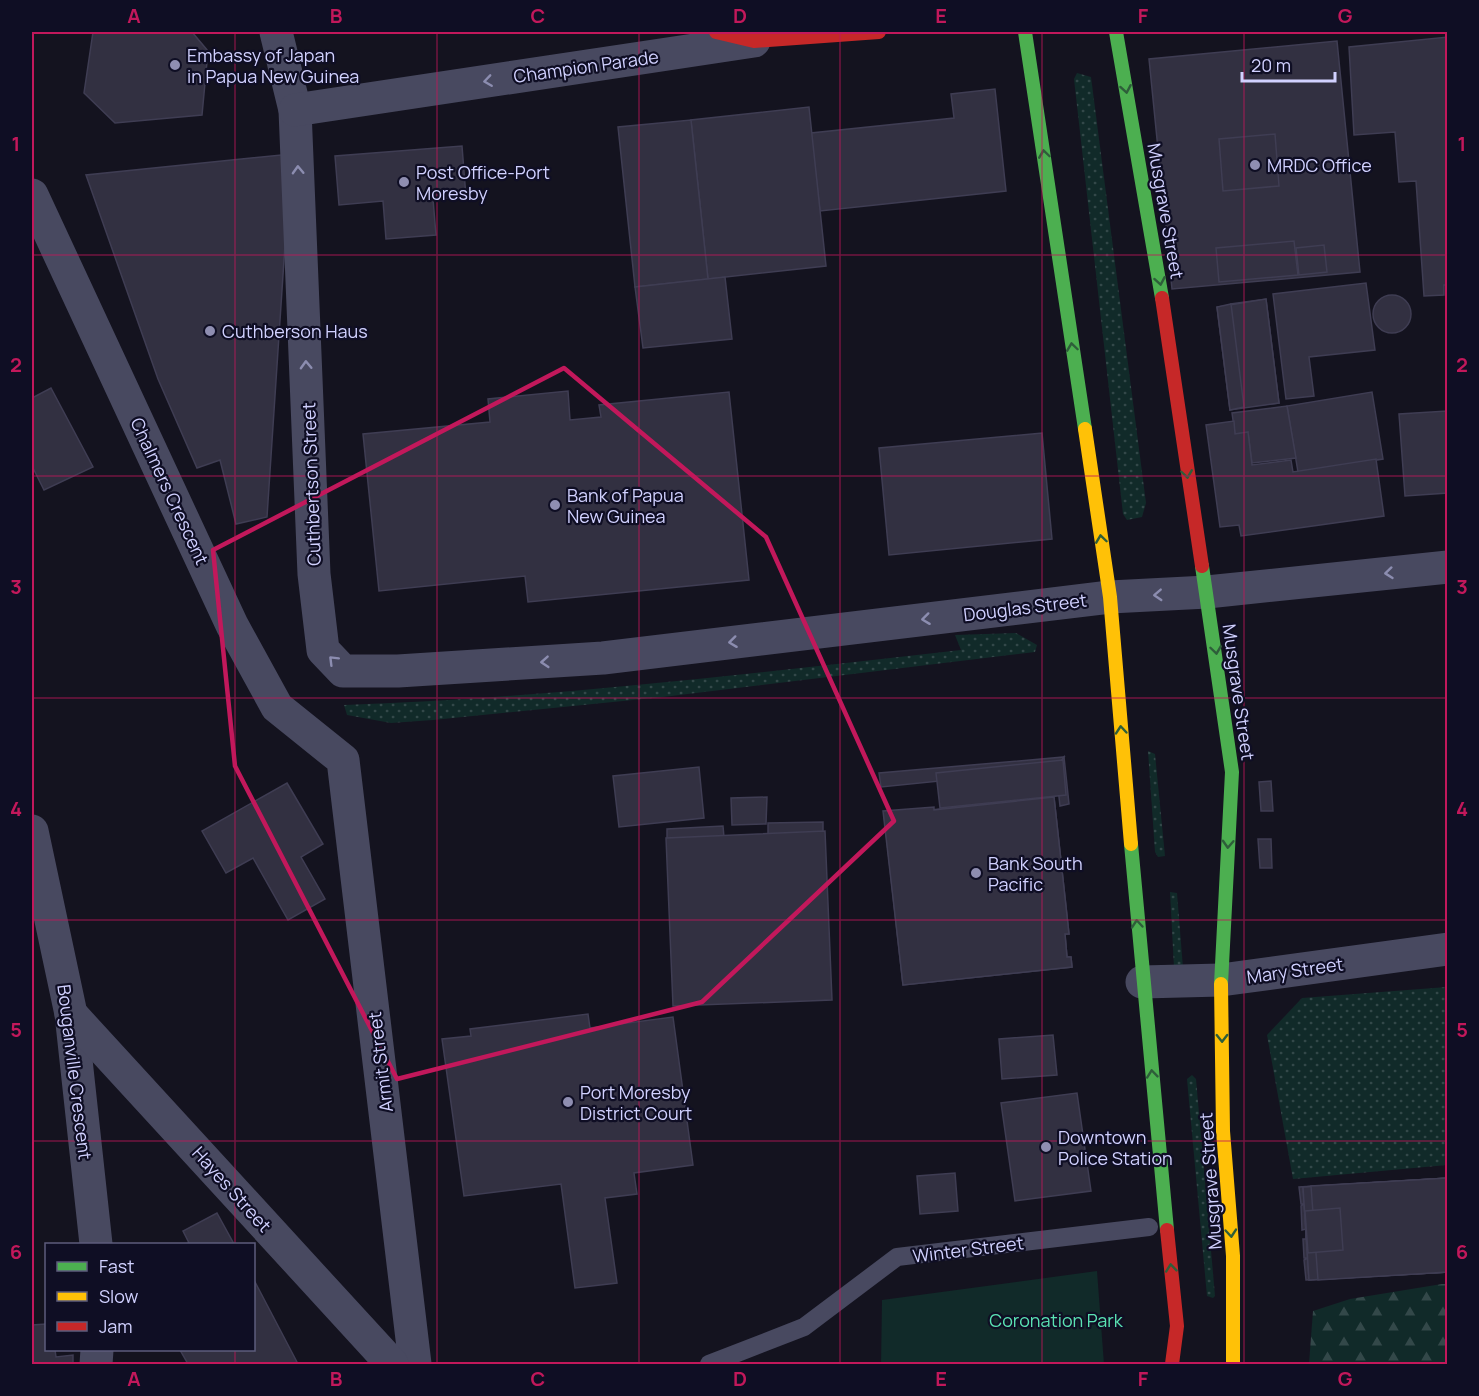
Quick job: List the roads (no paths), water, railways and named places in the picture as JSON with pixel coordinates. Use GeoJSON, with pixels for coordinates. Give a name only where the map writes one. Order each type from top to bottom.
{"type":"FeatureCollection","features":[{"type":"Feature","properties":{"kind":"street","name":"Cuthbertson Street"},"geometry":{"type":"LineString","coordinates":[[276,32],[295,110],[314,574],[323,650],[343,670],[398,671],[603,658]]}},
{"type":"Feature","properties":{"kind":"street"},"geometry":{"type":"LineString","coordinates":[[716,32],[754,41]]}},
{"type":"Feature","properties":{"kind":"street","name":"Champion Parade"},"geometry":{"type":"LineString","coordinates":[[295,110],[754,41],[879,32]]}},
{"type":"Feature","properties":{"kind":"street"},"geometry":{"type":"LineString","coordinates":[[1025,32],[1110,597],[1142,982],[1178,1326],[1172,1365]]}},
{"type":"Feature","properties":{"kind":"street","name":"Musgrave Street"},"geometry":{"type":"LineString","coordinates":[[1116,32],[1166,320],[1232,772],[1221,980],[1223,1131],[1234,1300],[1233,1365]]}},
{"type":"Feature","properties":{"kind":"street","name":"Chalmers Crescent"},"geometry":{"type":"LineString","coordinates":[[32,195],[232,625],[277,707],[328,745],[343,760]]}},
{"type":"Feature","properties":{"kind":"street","name":"Douglas Street"},"geometry":{"type":"LineString","coordinates":[[603,658],[1110,597],[1207,592],[1448,567]]}},
{"type":"Feature","properties":{"kind":"street","name":"Armit Street"},"geometry":{"type":"LineString","coordinates":[[343,760],[415,1365]]}},
{"type":"Feature","properties":{"kind":"street","name":"Bouganville Crescent"},"geometry":{"type":"LineString","coordinates":[[32,831],[71,1014],[96,1243]]}},
{"type":"Feature","properties":{"kind":"street","name":"Mary Street"},"geometry":{"type":"LineString","coordinates":[[1142,982],[1221,980],[1448,949]]}},
{"type":"Feature","properties":{"kind":"street","name":"Hayes Street"},"geometry":{"type":"LineString","coordinates":[[71,1014],[392,1365]]}},
{"type":"Feature","properties":{"kind":"lane","name":"Winter Street"},"geometry":{"type":"LineString","coordinates":[[709,1365],[804,1327],[897,1257],[1149,1227]]}},
{"type":"Feature","properties":{"kind":"place","name":"Embassy of Japan in Papua New Guinea"},"geometry":{"type":"Point","coordinates":[175,65]}},
{"type":"Feature","properties":{"kind":"place","name":"MRDC Office"},"geometry":{"type":"Point","coordinates":[1255,165]}},
{"type":"Feature","properties":{"kind":"place","name":"Post Office-Port Moresby"},"geometry":{"type":"Point","coordinates":[404,182]}},
{"type":"Feature","properties":{"kind":"place","name":"Cuthberson Haus"},"geometry":{"type":"Point","coordinates":[210,331]}},
{"type":"Feature","properties":{"kind":"place","name":"Bank of Papua New Guinea"},"geometry":{"type":"Point","coordinates":[555,505]}},
{"type":"Feature","properties":{"kind":"place","name":"Bank South Pacific"},"geometry":{"type":"Point","coordinates":[976,873]}},
{"type":"Feature","properties":{"kind":"place","name":"Port Moresby District Court"},"geometry":{"type":"Point","coordinates":[568,1102]}},
{"type":"Feature","properties":{"kind":"place","name":"Downtown Police Station"},"geometry":{"type":"Point","coordinates":[1046,1147]}},
{"type":"Feature","properties":{"kind":"park label","name":"Coronation Park"},"geometry":{"type":"Point","coordinates":[1056,1320]}}]}
